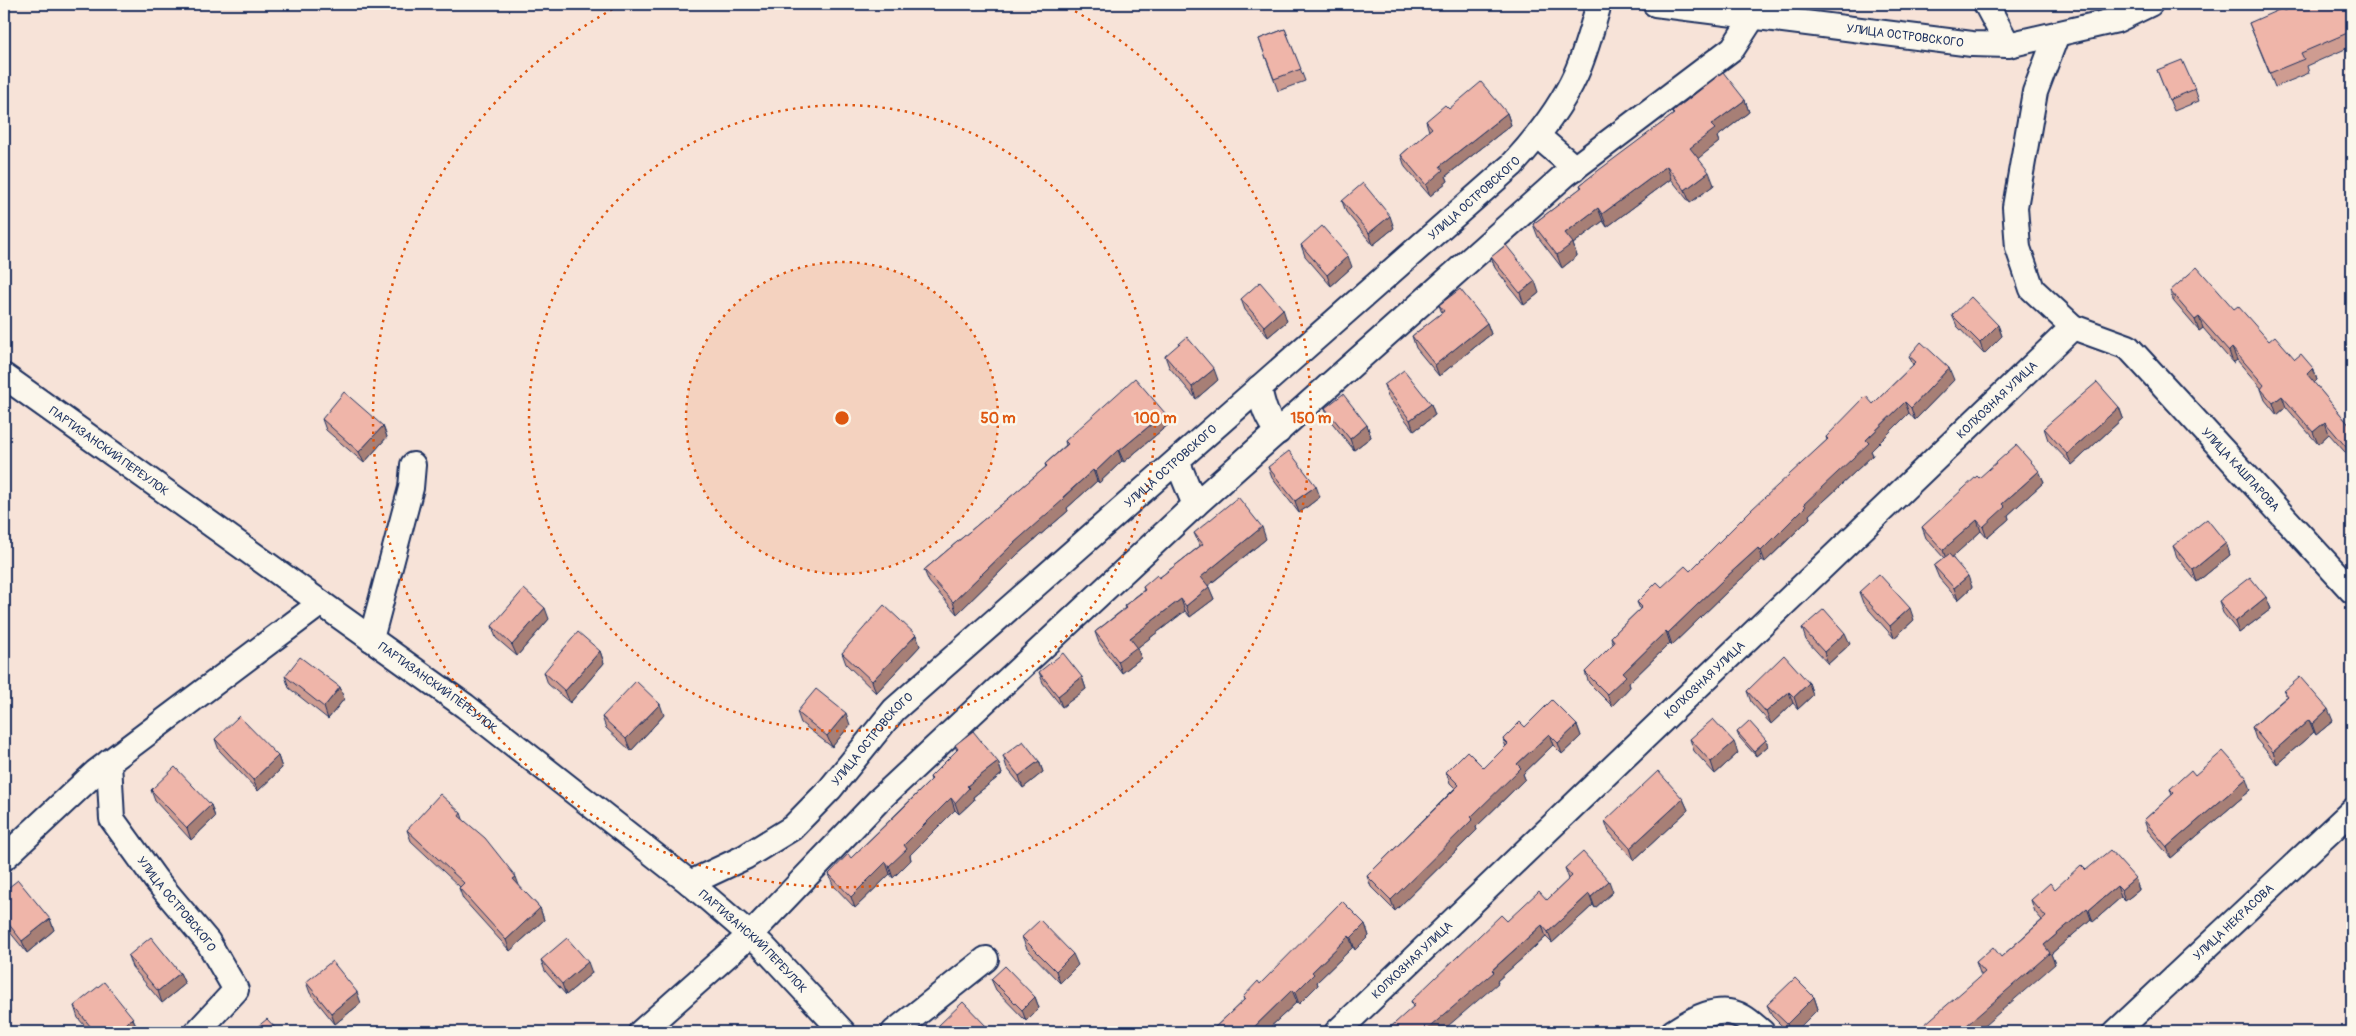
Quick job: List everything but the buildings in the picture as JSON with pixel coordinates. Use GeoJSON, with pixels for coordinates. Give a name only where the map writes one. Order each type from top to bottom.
{"type":"FeatureCollection","features":[{"type":"Feature","properties":{"kind":"street","name":"УЛИЦА ОСТРОВСКОГО"},"geometry":{"type":"LineString","coordinates":[[690,883],[745,857],[792,828],[830,790],[894,710],[1512,165],[1539,137],[1558,109],[1577,72],[1599,4]]}},
{"type":"Feature","properties":{"kind":"street","name":"УЛИЦА ОСТРОВСКОГО"},"geometry":{"type":"LineString","coordinates":[[1655,4],[1972,44],[2008,45],[2117,20],[2150,4]]}},
{"type":"Feature","properties":{"kind":"street"},"geometry":{"type":"LineString","coordinates":[[1986,4],[2008,45]]}},
{"type":"Feature","properties":{"kind":"street"},"geometry":{"type":"LineString","coordinates":[[641,1032],[750,935],[879,800],[1195,506],[1507,226],[1575,168],[1734,48],[1753,16]]}},
{"type":"Feature","properties":{"kind":"street"},"geometry":{"type":"LineString","coordinates":[[2057,34],[2035,92],[2024,145],[2015,207],[2018,248],[2032,289],[2073,327]]}},
{"type":"Feature","properties":{"kind":"street"},"geometry":{"type":"LineString","coordinates":[[1539,137],[1575,168]]}},
{"type":"Feature","properties":{"kind":"street","name":"УЛИЦА КАШПАРОВА"},"geometry":{"type":"LineString","coordinates":[[2073,327],[2128,347],[2352,591]]}},
{"type":"Feature","properties":{"kind":"street","name":"КОЛХОЗНАЯ УЛИЦА"},"geometry":{"type":"LineString","coordinates":[[1337,1032],[2073,327]]}},
{"type":"Feature","properties":{"kind":"street","name":"ПАРТИЗАНСКИЙ ПЕРЕУЛОК"},"geometry":{"type":"LineString","coordinates":[[4,376],[465,706],[690,883],[750,935],[842,1032]]}},
{"type":"Feature","properties":{"kind":"street"},"geometry":{"type":"LineString","coordinates":[[1259,388],[1264,411],[1269,422],[1278,432]]}},
{"type":"Feature","properties":{"kind":"street"},"geometry":{"type":"LineString","coordinates":[[1177,460],[1195,506]]}},
{"type":"Feature","properties":{"kind":"street"},"geometry":{"type":"LineString","coordinates":[[372,639],[411,488],[413,465]]}},
{"type":"Feature","properties":{"kind":"street"},"geometry":{"type":"LineString","coordinates":[[4,858],[109,762],[321,603]]}},
{"type":"Feature","properties":{"kind":"street","name":"УЛИЦА ОСТРОВСКОГО"},"geometry":{"type":"LineString","coordinates":[[109,762],[112,819],[156,880],[208,942],[236,990],[197,1032]]}},
{"type":"Feature","properties":{"kind":"street","name":"УЛИЦА НЕКРАСОВА"},"geometry":{"type":"LineString","coordinates":[[2116,1032],[2352,811]]}},
{"type":"Feature","properties":{"kind":"street"},"geometry":{"type":"LineString","coordinates":[[894,1032],[986,959]]}},
{"type":"Feature","properties":{"kind":"street"},"geometry":{"type":"LineString","coordinates":[[1673,1032],[1704,1014],[1724,1011],[1743,1016],[1762,1032]]}}]}
